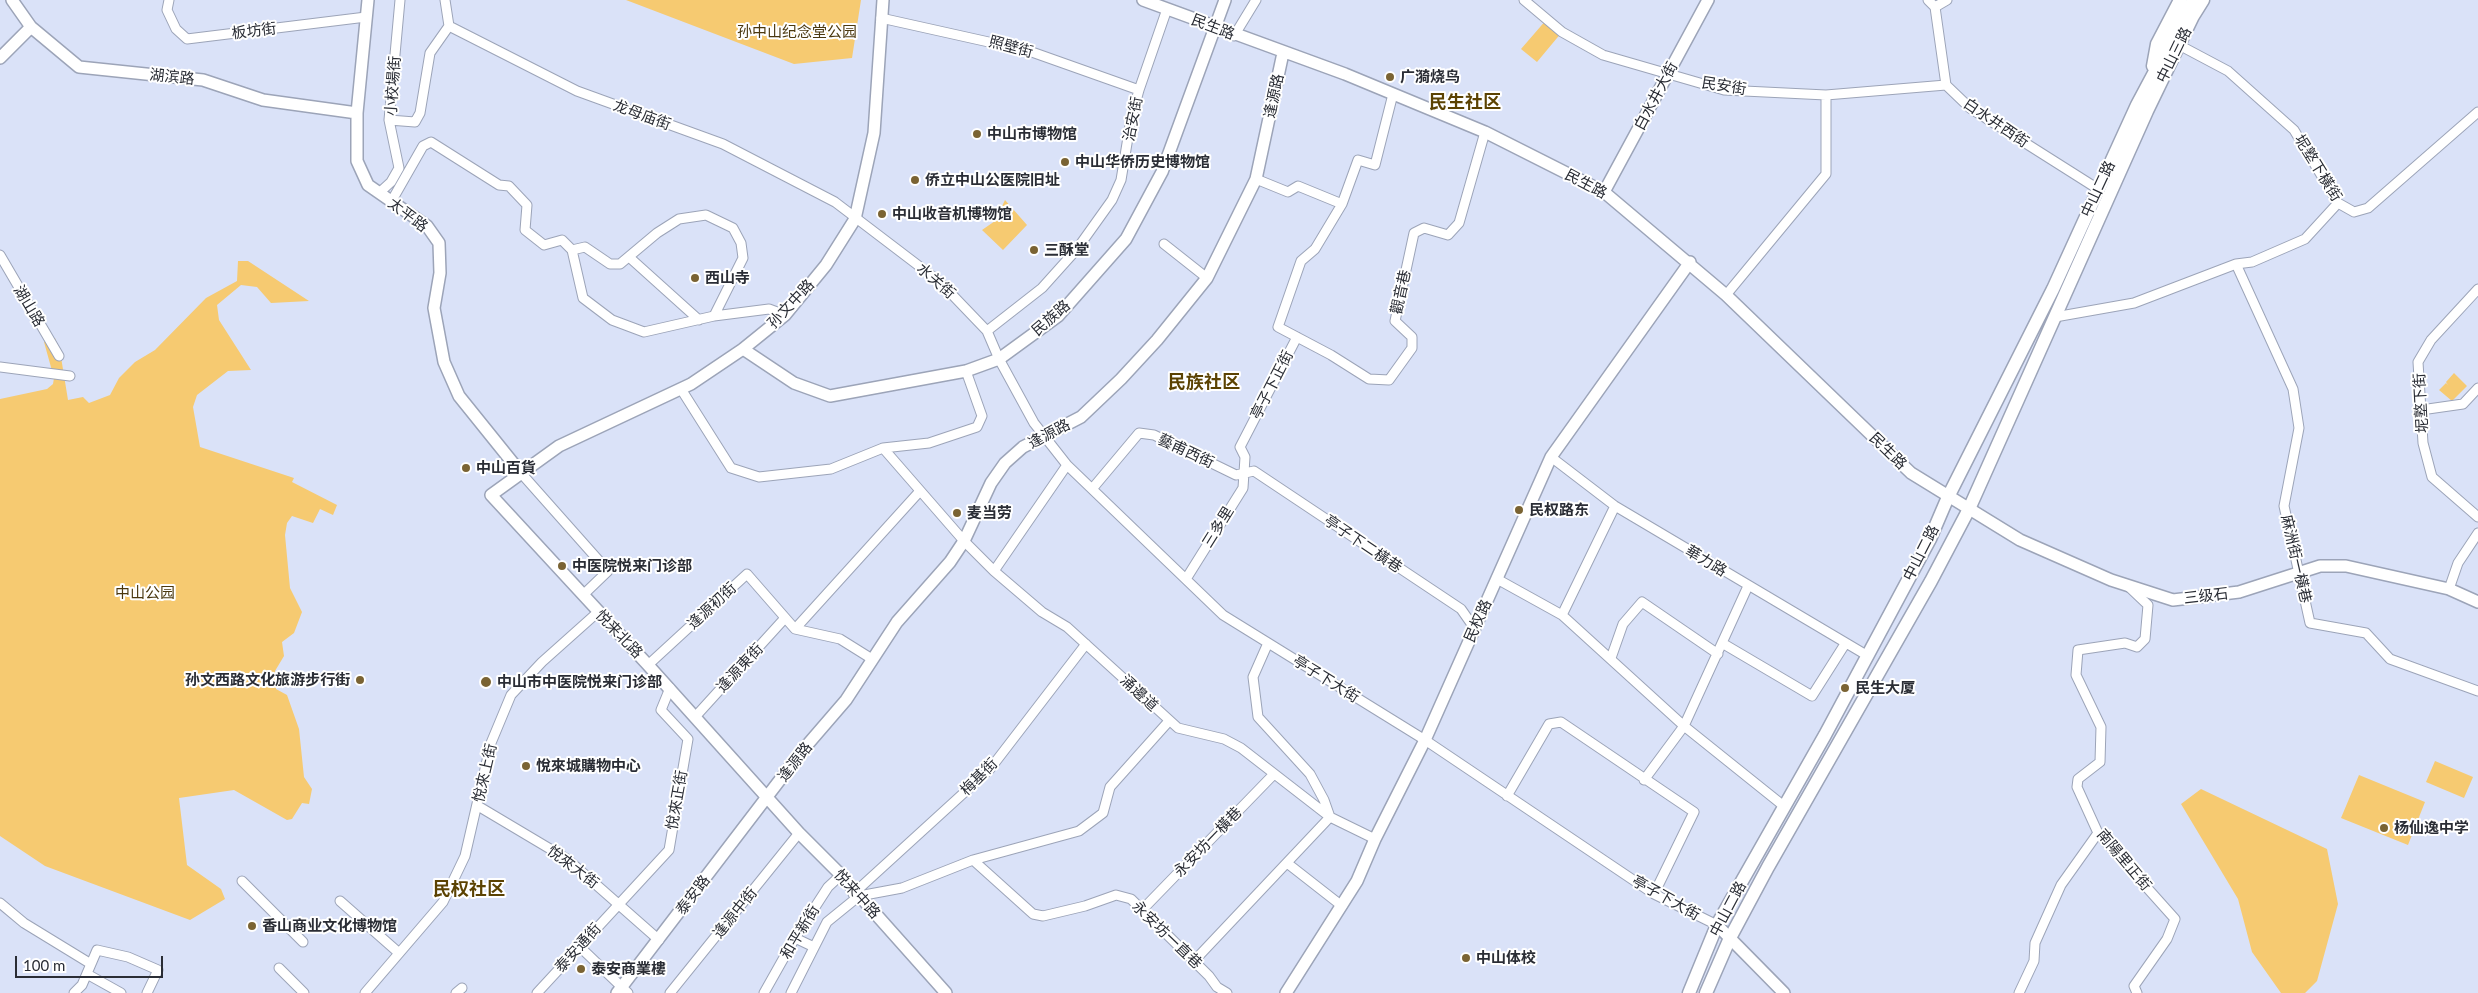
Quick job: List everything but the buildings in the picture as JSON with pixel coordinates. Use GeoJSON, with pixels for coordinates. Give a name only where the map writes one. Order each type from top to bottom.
{"type":"FeatureCollection","features":[{"type":"Feature","properties":{"kind":"main road"},"geometry":{"type":"LineString","coordinates":[[2150,78],[2157,44],[2180,0]]}},
{"type":"Feature","properties":{"kind":"main road","name":"中山三路"},"geometry":{"type":"LineString","coordinates":[[2142,108],[2150,78],[2193,0]]}},
{"type":"Feature","properties":{"kind":"main road","name":"中山三路"},"geometry":{"type":"LineString","coordinates":[[2142,108],[2179,46],[2193,16],[2204,0]]}},
{"type":"Feature","properties":{"kind":"main road"},"geometry":{"type":"LineString","coordinates":[[2193,16],[2214,0]]}},
{"type":"Feature","properties":{"kind":"main road","name":"中山二路"},"geometry":{"type":"LineString","coordinates":[[1689,993],[1717,925],[1868,656],[1930,539],[1948,497],[2053,288],[2098,189],[2142,108]]}},
{"type":"Feature","properties":{"kind":"main road","name":"中山二路"},"geometry":{"type":"LineString","coordinates":[[1706,993],[1730,938],[1969,509],[2055,317],[2142,108]]}},
{"type":"Feature","properties":{"kind":"street","name":"湖滨路"},"geometry":{"type":"LineString","coordinates":[[12,0],[31,27],[79,67],[203,80],[263,100],[357,113]]}},
{"type":"Feature","properties":{"kind":"street","name":"板坊街"},"geometry":{"type":"LineString","coordinates":[[169,0],[167,10],[176,29],[187,39],[366,17]]}},
{"type":"Feature","properties":{"kind":"street","name":"太平路"},"geometry":{"type":"LineString","coordinates":[[368,0],[357,113],[356,161],[368,185],[427,226],[439,243],[440,273],[434,308],[444,362],[459,396],[522,473]]}},
{"type":"Feature","properties":{"kind":"street","name":"小校場街"},"geometry":{"type":"LineString","coordinates":[[379,193],[391,182],[399,168],[390,120],[400,0]]}},
{"type":"Feature","properties":{"kind":"street"},"geometry":{"type":"LineString","coordinates":[[390,120],[415,122],[420,113],[430,53],[448,26],[445,0]]}},
{"type":"Feature","properties":{"kind":"street","name":"孙文中路"},"geometry":{"type":"LineString","coordinates":[[491,495],[559,446],[681,389],[743,349],[785,315],[826,265],[855,219],[874,133],[883,0]]}},
{"type":"Feature","properties":{"kind":"street","name":"民生路"},"geometry":{"type":"LineString","coordinates":[[1143,0],[1160,5],[1234,36],[1393,94],[1485,132],[1604,192],[1690,262],[1911,473],[1948,497]]}},
{"type":"Feature","properties":{"kind":"street","name":"民族路"},"geometry":{"type":"LineString","coordinates":[[743,349],[794,384],[830,396],[966,371],[999,359],[1058,316],[1126,239],[1162,172],[1225,0]]}},
{"type":"Feature","properties":{"kind":"street"},"geometry":{"type":"LineString","coordinates":[[1234,36],[1256,0]]}},
{"type":"Feature","properties":{"kind":"street","name":"民安街"},"geometry":{"type":"LineString","coordinates":[[1524,0],[1562,32],[1603,55],[1724,90],[1826,95],[1946,85]]}},
{"type":"Feature","properties":{"kind":"street","name":"白水井大街"},"geometry":{"type":"LineString","coordinates":[[1604,192],[1708,0]]}},
{"type":"Feature","properties":{"kind":"street"},"geometry":{"type":"LineString","coordinates":[[1928,0],[1934,7],[1946,85]]}},
{"type":"Feature","properties":{"kind":"street"},"geometry":{"type":"LineString","coordinates":[[1934,7],[1947,0]]}},
{"type":"Feature","properties":{"kind":"street","name":"治安街"},"geometry":{"type":"LineString","coordinates":[[987,330],[1042,288],[1078,250],[1112,200],[1121,180],[1131,119],[1160,5]]}},
{"type":"Feature","properties":{"kind":"street","name":"照壁街"},"geometry":{"type":"LineString","coordinates":[[881,18],[1029,51],[1138,90]]}},
{"type":"Feature","properties":{"kind":"street","name":"龙母庙街"},"geometry":{"type":"LineString","coordinates":[[448,26],[577,92],[723,144],[835,202],[855,219]]}},
{"type":"Feature","properties":{"kind":"street"},"geometry":{"type":"LineString","coordinates":[[0,58],[31,27]]}},
{"type":"Feature","properties":{"kind":"street","name":"坭墪下橫街"},"geometry":{"type":"LineString","coordinates":[[2179,46],[2228,71],[2294,130],[2338,203],[2354,212],[2368,208],[2478,112]]}},
{"type":"Feature","properties":{"kind":"street","name":"逢源路"},"geometry":{"type":"LineString","coordinates":[[768,796],[802,751],[846,700],[897,622],[950,562],[964,541],[991,483],[1005,463],[1023,447],[1081,417],[1121,379],[1157,340],[1207,278],[1256,179],[1283,53]]}},
{"type":"Feature","properties":{"kind":"street","name":"白水井西街"},"geometry":{"type":"LineString","coordinates":[[1946,85],[1970,108],[2098,189]]}},
{"type":"Feature","properties":{"kind":"street","name":"亭子下正街"},"geometry":{"type":"LineString","coordinates":[[1244,473],[1244,457],[1240,446],[1297,336],[1278,327],[1300,261],[1314,249],[1342,204],[1358,160],[1375,165],[1393,94]]}},
{"type":"Feature","properties":{"kind":"street"},"geometry":{"type":"LineString","coordinates":[[1726,295],[1826,174],[1826,95]]}},
{"type":"Feature","properties":{"kind":"street","name":"觀音巷"},"geometry":{"type":"LineString","coordinates":[[1297,336],[1370,379],[1389,380],[1412,348],[1412,337],[1395,321],[1414,234],[1424,228],[1448,235],[1459,223],[1485,132]]}},
{"type":"Feature","properties":{"kind":"street"},"geometry":{"type":"LineString","coordinates":[[391,202],[423,146],[431,142],[499,185],[509,186],[527,205],[525,230],[544,245],[562,240],[572,250],[583,298],[612,320],[644,332],[714,316],[769,309],[785,315]]}},
{"type":"Feature","properties":{"kind":"street"},"geometry":{"type":"LineString","coordinates":[[1256,179],[1288,192],[1298,186],[1342,204]]}},
{"type":"Feature","properties":{"kind":"street"},"geometry":{"type":"LineString","coordinates":[[2055,317],[2134,303],[2236,264],[2252,262],[2305,239],[2338,203]]}},
{"type":"Feature","properties":{"kind":"street"},"geometry":{"type":"LineString","coordinates":[[572,250],[585,247],[610,264],[620,264],[657,233],[679,219],[706,215],[733,228],[741,243],[744,258],[714,316]]}},
{"type":"Feature","properties":{"kind":"street","name":"水关街"},"geometry":{"type":"LineString","coordinates":[[855,219],[940,282],[987,330],[999,359]]}},
{"type":"Feature","properties":{"kind":"street"},"geometry":{"type":"LineString","coordinates":[[1164,244],[1207,278]]}},
{"type":"Feature","properties":{"kind":"street","name":"湖山路"},"geometry":{"type":"LineString","coordinates":[[0,255],[4,272],[58,356]]}},
{"type":"Feature","properties":{"kind":"street"},"geometry":{"type":"LineString","coordinates":[[629,258],[699,320]]}},
{"type":"Feature","properties":{"kind":"street","name":"民权路"},"geometry":{"type":"LineString","coordinates":[[1286,993],[1358,881],[1375,839],[1425,740],[1534,491],[1551,457],[1690,262]]}},
{"type":"Feature","properties":{"kind":"street","name":"麻洲街一橫巷"},"geometry":{"type":"LineString","coordinates":[[2236,264],[2293,389],[2299,428],[2284,506],[2310,623],[2366,633],[2390,660],[2478,691]]}},
{"type":"Feature","properties":{"kind":"street","name":"坭墪下街"},"geometry":{"type":"LineString","coordinates":[[2478,289],[2431,340],[2418,362],[2423,443],[2432,477],[2478,517]]}},
{"type":"Feature","properties":{"kind":"street","name":"亭子下大街"},"geometry":{"type":"LineString","coordinates":[[999,359],[1044,437],[1067,466],[1223,615],[1425,740],[1654,894],[1717,925]]}},
{"type":"Feature","properties":{"kind":"street"},"geometry":{"type":"LineString","coordinates":[[0,367],[70,376]]}},
{"type":"Feature","properties":{"kind":"street"},"geometry":{"type":"LineString","coordinates":[[681,389],[731,468],[759,477],[831,469],[883,448],[929,443],[977,427],[982,416],[966,371]]}},
{"type":"Feature","properties":{"kind":"street"},"geometry":{"type":"LineString","coordinates":[[2421,410],[2463,404],[2478,388]]}},
{"type":"Feature","properties":{"kind":"street","name":"藝甫西街"},"geometry":{"type":"LineString","coordinates":[[1092,489],[1139,433],[1154,435],[1236,475],[1244,473]]}},
{"type":"Feature","properties":{"kind":"street","name":"涌邊道"},"geometry":{"type":"LineString","coordinates":[[883,448],[964,541],[994,570],[1042,612],[1067,627],[1169,721],[1178,728],[1224,739],[1241,748],[1330,817],[1375,839]]}},
{"type":"Feature","properties":{"kind":"street","name":"華力路"},"geometry":{"type":"LineString","coordinates":[[1551,457],[1616,506],[1868,656]]}},
{"type":"Feature","properties":{"kind":"street"},"geometry":{"type":"LineString","coordinates":[[994,570],[1067,466]]}},
{"type":"Feature","properties":{"kind":"street","name":"亭子下二橫巷"},"geometry":{"type":"LineString","coordinates":[[1244,473],[1254,471],[1460,609],[1474,629]]}},
{"type":"Feature","properties":{"kind":"street"},"geometry":{"type":"LineString","coordinates":[[522,473],[608,571],[583,596]]}},
{"type":"Feature","properties":{"kind":"street","name":"三多里"},"geometry":{"type":"LineString","coordinates":[[1186,579],[1243,488],[1244,473]]}},
{"type":"Feature","properties":{"kind":"street"},"geometry":{"type":"LineString","coordinates":[[872,660],[840,639],[795,629],[920,491]]}},
{"type":"Feature","properties":{"kind":"street","name":"悦来北路"},"geometry":{"type":"LineString","coordinates":[[491,495],[768,796]]}},
{"type":"Feature","properties":{"kind":"street","name":"三级石"},"geometry":{"type":"LineString","coordinates":[[1948,497],[2020,540],[2128,585],[2173,600],[2240,592],[2320,566],[2346,566],[2449,589],[2478,602]]}},
{"type":"Feature","properties":{"kind":"street"},"geometry":{"type":"LineString","coordinates":[[1562,615],[1616,506]]}},
{"type":"Feature","properties":{"kind":"street"},"geometry":{"type":"LineString","coordinates":[[2449,589],[2458,563],[2478,534]]}},
{"type":"Feature","properties":{"kind":"street","name":"逢源初街"},"geometry":{"type":"LineString","coordinates":[[648,664],[747,574],[795,629]]}},
{"type":"Feature","properties":{"kind":"street"},"geometry":{"type":"LineString","coordinates":[[1497,579],[1562,615],[1684,726],[1784,807]]}},
{"type":"Feature","properties":{"kind":"street","name":"南陽里正街"},"geometry":{"type":"LineString","coordinates":[[2128,585],[2148,605],[2145,639],[2137,646],[2125,643],[2078,650],[2076,675],[2101,726],[2100,762],[2078,779],[2077,787],[2098,833],[2175,918],[2167,939],[2134,986],[2137,993]]}},
{"type":"Feature","properties":{"kind":"street"},"geometry":{"type":"LineString","coordinates":[[1644,780],[1684,726],[1748,586]]}},
{"type":"Feature","properties":{"kind":"street"},"geometry":{"type":"LineString","coordinates":[[1611,658],[1623,624],[1642,602],[1718,654]]}},
{"type":"Feature","properties":{"kind":"street","name":"悅來上街"},"geometry":{"type":"LineString","coordinates":[[365,993],[444,902],[464,856],[478,806],[491,742],[511,695],[542,662],[598,612]]}},
{"type":"Feature","properties":{"kind":"street","name":"逢源東街"},"geometry":{"type":"LineString","coordinates":[[695,717],[786,618]]}},
{"type":"Feature","properties":{"kind":"street"},"geometry":{"type":"LineString","coordinates":[[1194,961],[1330,817],[1324,800],[1310,774],[1258,717],[1253,677],[1268,643]]}},
{"type":"Feature","properties":{"kind":"street"},"geometry":{"type":"LineString","coordinates":[[1722,643],[1812,696],[1845,644]]}},
{"type":"Feature","properties":{"kind":"street","name":"梅基街"},"geometry":{"type":"LineString","coordinates":[[791,993],[827,922],[990,769],[1086,644]]}},
{"type":"Feature","properties":{"kind":"street","name":"悅來正街"},"geometry":{"type":"LineString","coordinates":[[619,903],[669,850],[688,739],[662,710],[670,688]]}},
{"type":"Feature","properties":{"kind":"street"},"geometry":{"type":"LineString","coordinates":[[856,894],[902,888],[973,860],[1079,830],[1103,813],[1110,787],[1169,721]]}},
{"type":"Feature","properties":{"kind":"street"},"geometry":{"type":"LineString","coordinates":[[1507,796],[1549,724],[1561,722],[1644,780],[1694,812],[1654,894]]}},
{"type":"Feature","properties":{"kind":"street","name":"永安坊一橫巷"},"geometry":{"type":"LineString","coordinates":[[1142,910],[1274,774]]}},
{"type":"Feature","properties":{"kind":"street","name":"悦来中路"},"geometry":{"type":"LineString","coordinates":[[768,796],[799,833],[841,875],[946,993]]}},
{"type":"Feature","properties":{"kind":"street","name":"泰安路"},"geometry":{"type":"LineString","coordinates":[[622,991],[768,796]]}},
{"type":"Feature","properties":{"kind":"street","name":"悅來大街"},"geometry":{"type":"LineString","coordinates":[[478,806],[567,859],[659,940]]}},
{"type":"Feature","properties":{"kind":"street","name":"逢源中街"},"geometry":{"type":"LineString","coordinates":[[670,993],[799,833]]}},
{"type":"Feature","properties":{"kind":"street"},"geometry":{"type":"LineString","coordinates":[[2019,993],[2034,961],[2035,943],[2061,885],[2098,833]]}},
{"type":"Feature","properties":{"kind":"street","name":"永安坊一直巷"},"geometry":{"type":"LineString","coordinates":[[973,860],[1033,914],[1043,916],[1085,906],[1116,895],[1131,899],[1194,961],[1217,987],[1226,993]]}},
{"type":"Feature","properties":{"kind":"street"},"geometry":{"type":"LineString","coordinates":[[1287,863],[1342,906]]}},
{"type":"Feature","properties":{"kind":"street","name":"和平新街"},"geometry":{"type":"LineString","coordinates":[[764,993],[795,938],[828,887],[841,875]]}},
{"type":"Feature","properties":{"kind":"street"},"geometry":{"type":"LineString","coordinates":[[242,881],[303,942]]}},
{"type":"Feature","properties":{"kind":"street"},"geometry":{"type":"LineString","coordinates":[[340,900],[400,953]]}},
{"type":"Feature","properties":{"kind":"street","name":"泰安通街"},"geometry":{"type":"LineString","coordinates":[[537,993],[619,903]]}},
{"type":"Feature","properties":{"kind":"street"},"geometry":{"type":"LineString","coordinates":[[0,904],[24,924],[91,964]]}},
{"type":"Feature","properties":{"kind":"street"},"geometry":{"type":"LineString","coordinates":[[1717,925],[1784,993]]}},
{"type":"Feature","properties":{"kind":"street"},"geometry":{"type":"LineString","coordinates":[[795,938],[814,947]]}},
{"type":"Feature","properties":{"kind":"street"},"geometry":{"type":"LineString","coordinates":[[580,947],[622,991]]}},
{"type":"Feature","properties":{"kind":"street"},"geometry":{"type":"LineString","coordinates":[[74,993],[82,985],[97,950],[128,956],[158,970],[147,993]]}},
{"type":"Feature","properties":{"kind":"street"},"geometry":{"type":"LineString","coordinates":[[279,968],[304,993]]}},
{"type":"Feature","properties":{"kind":"street"},"geometry":{"type":"LineString","coordinates":[[87,974],[121,993]]}},
{"type":"Feature","properties":{"kind":"green space","name":"孙中山纪念堂公园"},"geometry":{"type":"Polygon","coordinates":[[[626,0],[861,0],[852,58],[794,64],[626,0]]]}},
{"type":"Feature","properties":{"kind":"green space"},"geometry":{"type":"Polygon","coordinates":[[[1547,19],[1562,32],[1537,62],[1521,49],[1547,19]]]}},
{"type":"Feature","properties":{"kind":"green space"},"geometry":{"type":"Polygon","coordinates":[[[1005,200],[1027,225],[1003,250],[982,230],[995,221],[1005,200]]]}},
{"type":"Feature","properties":{"kind":"green space","name":"中山公园"},"geometry":{"type":"Polygon","coordinates":[[[238,261],[248,261],[309,301],[271,303],[257,287],[241,285],[217,305],[219,320],[251,370],[228,371],[197,395],[193,407],[200,447],[294,478],[292,482],[337,505],[333,515],[320,509],[313,523],[292,516],[287,523],[285,535],[290,588],[302,612],[294,633],[282,642],[284,656],[275,671],[276,689],[287,695],[299,729],[304,777],[312,789],[309,804],[302,803],[292,819],[287,820],[234,790],[179,798],[187,865],[221,889],[225,899],[190,920],[45,866],[0,836],[0,399],[47,389],[53,384],[54,378],[44,342],[55,338],[60,351],[68,400],[83,397],[89,403],[110,395],[119,378],[135,362],[155,350],[206,298],[237,281],[238,261]]]}},
{"type":"Feature","properties":{"kind":"green space"},"geometry":{"type":"Polygon","coordinates":[[[2454,373],[2467,386],[2452,401],[2439,390],[2446,383],[2448,385],[2446,382],[2454,373]]]}},
{"type":"Feature","properties":{"kind":"green space"},"geometry":{"type":"Polygon","coordinates":[[[2435,761],[2473,777],[2464,798],[2426,782],[2435,761]]]}},
{"type":"Feature","properties":{"kind":"green space"},"geometry":{"type":"Polygon","coordinates":[[[2359,775],[2425,802],[2408,845],[2341,818],[2359,775]]]}},
{"type":"Feature","properties":{"kind":"green space"},"geometry":{"type":"Polygon","coordinates":[[[2201,789],[2327,849],[2338,904],[2317,981],[2305,993],[2281,993],[2252,952],[2238,899],[2181,804],[2201,789]]]}},
{"type":"Feature","properties":{"kind":"place","name":"广漪烧鸟"},"geometry":{"type":"Point","coordinates":[1390,77]}},
{"type":"Feature","properties":{"kind":"place","name":"中山市博物馆"},"geometry":{"type":"Point","coordinates":[977,134]}},
{"type":"Feature","properties":{"kind":"place","name":"中山华侨历史博物馆"},"geometry":{"type":"Point","coordinates":[1065,162]}},
{"type":"Feature","properties":{"kind":"place","name":"侨立中山公医院旧址"},"geometry":{"type":"Point","coordinates":[915,180]}},
{"type":"Feature","properties":{"kind":"place","name":"中山收音机博物馆"},"geometry":{"type":"Point","coordinates":[882,214]}},
{"type":"Feature","properties":{"kind":"place","name":"三酥堂"},"geometry":{"type":"Point","coordinates":[1034,250]}},
{"type":"Feature","properties":{"kind":"place","name":"西山寺"},"geometry":{"type":"Point","coordinates":[695,278]}},
{"type":"Feature","properties":{"kind":"place","name":"中山百貨"},"geometry":{"type":"Point","coordinates":[466,468]}},
{"type":"Feature","properties":{"kind":"place","name":"民权路东"},"geometry":{"type":"Point","coordinates":[1519,510]}},
{"type":"Feature","properties":{"kind":"place","name":"麦当劳"},"geometry":{"type":"Point","coordinates":[957,513]}},
{"type":"Feature","properties":{"kind":"place","name":"中医院悦来门诊部"},"geometry":{"type":"Point","coordinates":[562,566]}},
{"type":"Feature","properties":{"kind":"place","name":"孙文西路文化旅游步行街"},"geometry":{"type":"Point","coordinates":[360,680]}},
{"type":"Feature","properties":{"kind":"place","name":"中山市中医院悦来门诊部"},"geometry":{"type":"Point","coordinates":[486,682]}},
{"type":"Feature","properties":{"kind":"place","name":"民生大厦"},"geometry":{"type":"Point","coordinates":[1845,688]}},
{"type":"Feature","properties":{"kind":"place","name":"悅來城購物中心"},"geometry":{"type":"Point","coordinates":[526,766]}},
{"type":"Feature","properties":{"kind":"place","name":"杨仙逸中学"},"geometry":{"type":"Point","coordinates":[2384,828]}},
{"type":"Feature","properties":{"kind":"place","name":"香山商业文化博物馆"},"geometry":{"type":"Point","coordinates":[252,926]}},
{"type":"Feature","properties":{"kind":"place","name":"中山体校"},"geometry":{"type":"Point","coordinates":[1466,958]}},
{"type":"Feature","properties":{"kind":"place","name":"泰安商業樓"},"geometry":{"type":"Point","coordinates":[581,969]}},
{"type":"Feature","properties":{"kind":"district","name":"民生社区"},"geometry":{"type":"Point","coordinates":[1465,102]}},
{"type":"Feature","properties":{"kind":"district","name":"民族社区"},"geometry":{"type":"Point","coordinates":[1204,382]}},
{"type":"Feature","properties":{"kind":"district","name":"民权社区"},"geometry":{"type":"Point","coordinates":[469,889]}}]}
